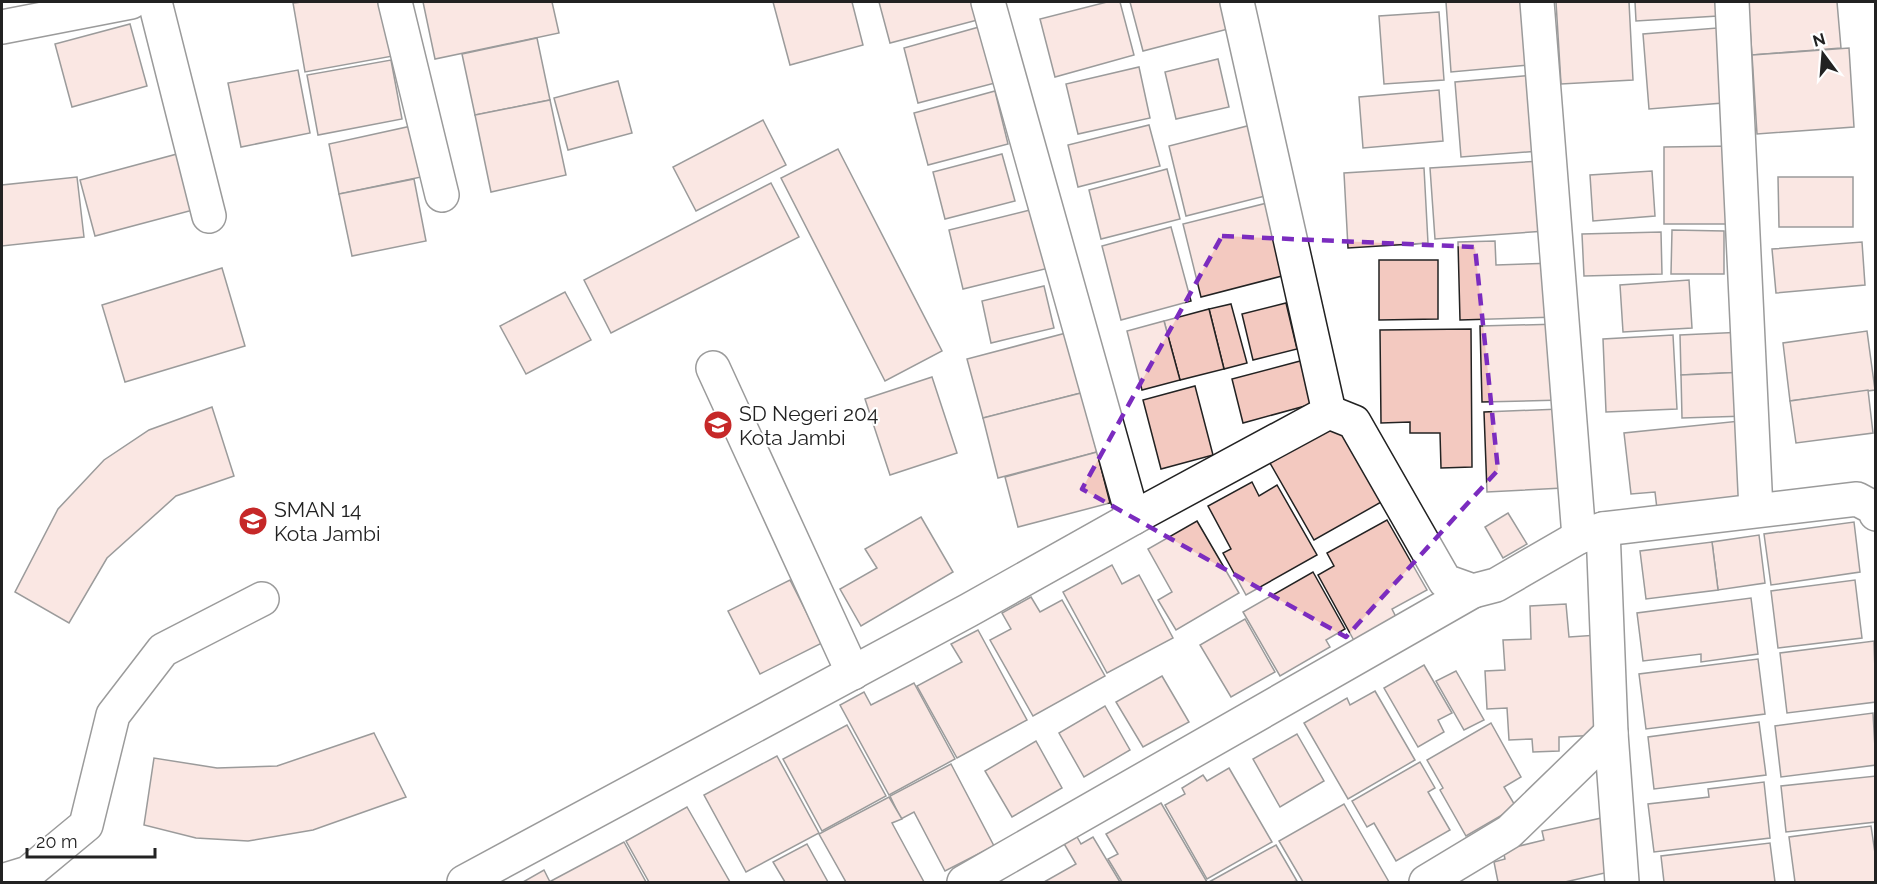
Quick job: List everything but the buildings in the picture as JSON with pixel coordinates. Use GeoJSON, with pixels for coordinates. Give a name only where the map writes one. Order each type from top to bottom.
{"type":"FeatureCollection","features":[{"type":"Feature","properties":{"kind":"street"},"geometry":{"type":"LineString","coordinates":[[2,27],[131,2]]}},
{"type":"Feature","properties":{"kind":"street"},"geometry":{"type":"LineString","coordinates":[[155,2],[209,216]]}},
{"type":"Feature","properties":{"kind":"street"},"geometry":{"type":"LineString","coordinates":[[394,2],[442,195]]}},
{"type":"Feature","properties":{"kind":"street"},"geometry":{"type":"LineString","coordinates":[[988,2],[1133,518]]}},
{"type":"Feature","properties":{"kind":"street"},"geometry":{"type":"LineString","coordinates":[[1237,2],[1329,412]]}},
{"type":"Feature","properties":{"kind":"street"},"geometry":{"type":"LineString","coordinates":[[1537,2],[1611,733],[1622,882]]}},
{"type":"Feature","properties":{"kind":"street"},"geometry":{"type":"LineString","coordinates":[[1732,2],[1756,510]]}},
{"type":"Feature","properties":{"kind":"street"},"geometry":{"type":"LineString","coordinates":[[712,368],[853,673]]}},
{"type":"Feature","properties":{"kind":"street"},"geometry":{"type":"LineString","coordinates":[[464,882],[853,673],[1329,412]]}},
{"type":"Feature","properties":{"kind":"street"},"geometry":{"type":"LineString","coordinates":[[1329,412],[1354,422],[1445,581],[1473,591]]}},
{"type":"Feature","properties":{"kind":"street"},"geometry":{"type":"LineString","coordinates":[[964,882],[1473,591],[1497,585],[1591,533],[1756,510],[1857,499],[1874,508],[1875,514]]}},
{"type":"Feature","properties":{"kind":"street"},"geometry":{"type":"LineString","coordinates":[[2,881],[28,873],[86,825],[113,715],[163,650],[262,599]]}},
{"type":"Feature","properties":{"kind":"street"},"geometry":{"type":"LineString","coordinates":[[1426,882],[1509,832],[1611,733]]}},
{"type":"Feature","properties":{"kind":"highlighted area"},"geometry":{"type":"Polygon","coordinates":[[[1222,236],[1475,247],[1498,470],[1346,637],[1082,489],[1222,236]]]}},
{"type":"Feature","properties":{"kind":"place","name":"SD Negeri 204 Kota Jambi"},"geometry":{"type":"Point","coordinates":[718,425]}},
{"type":"Feature","properties":{"kind":"place","name":"SMAN 14 Kota Jambi"},"geometry":{"type":"Point","coordinates":[253,521]}}]}
